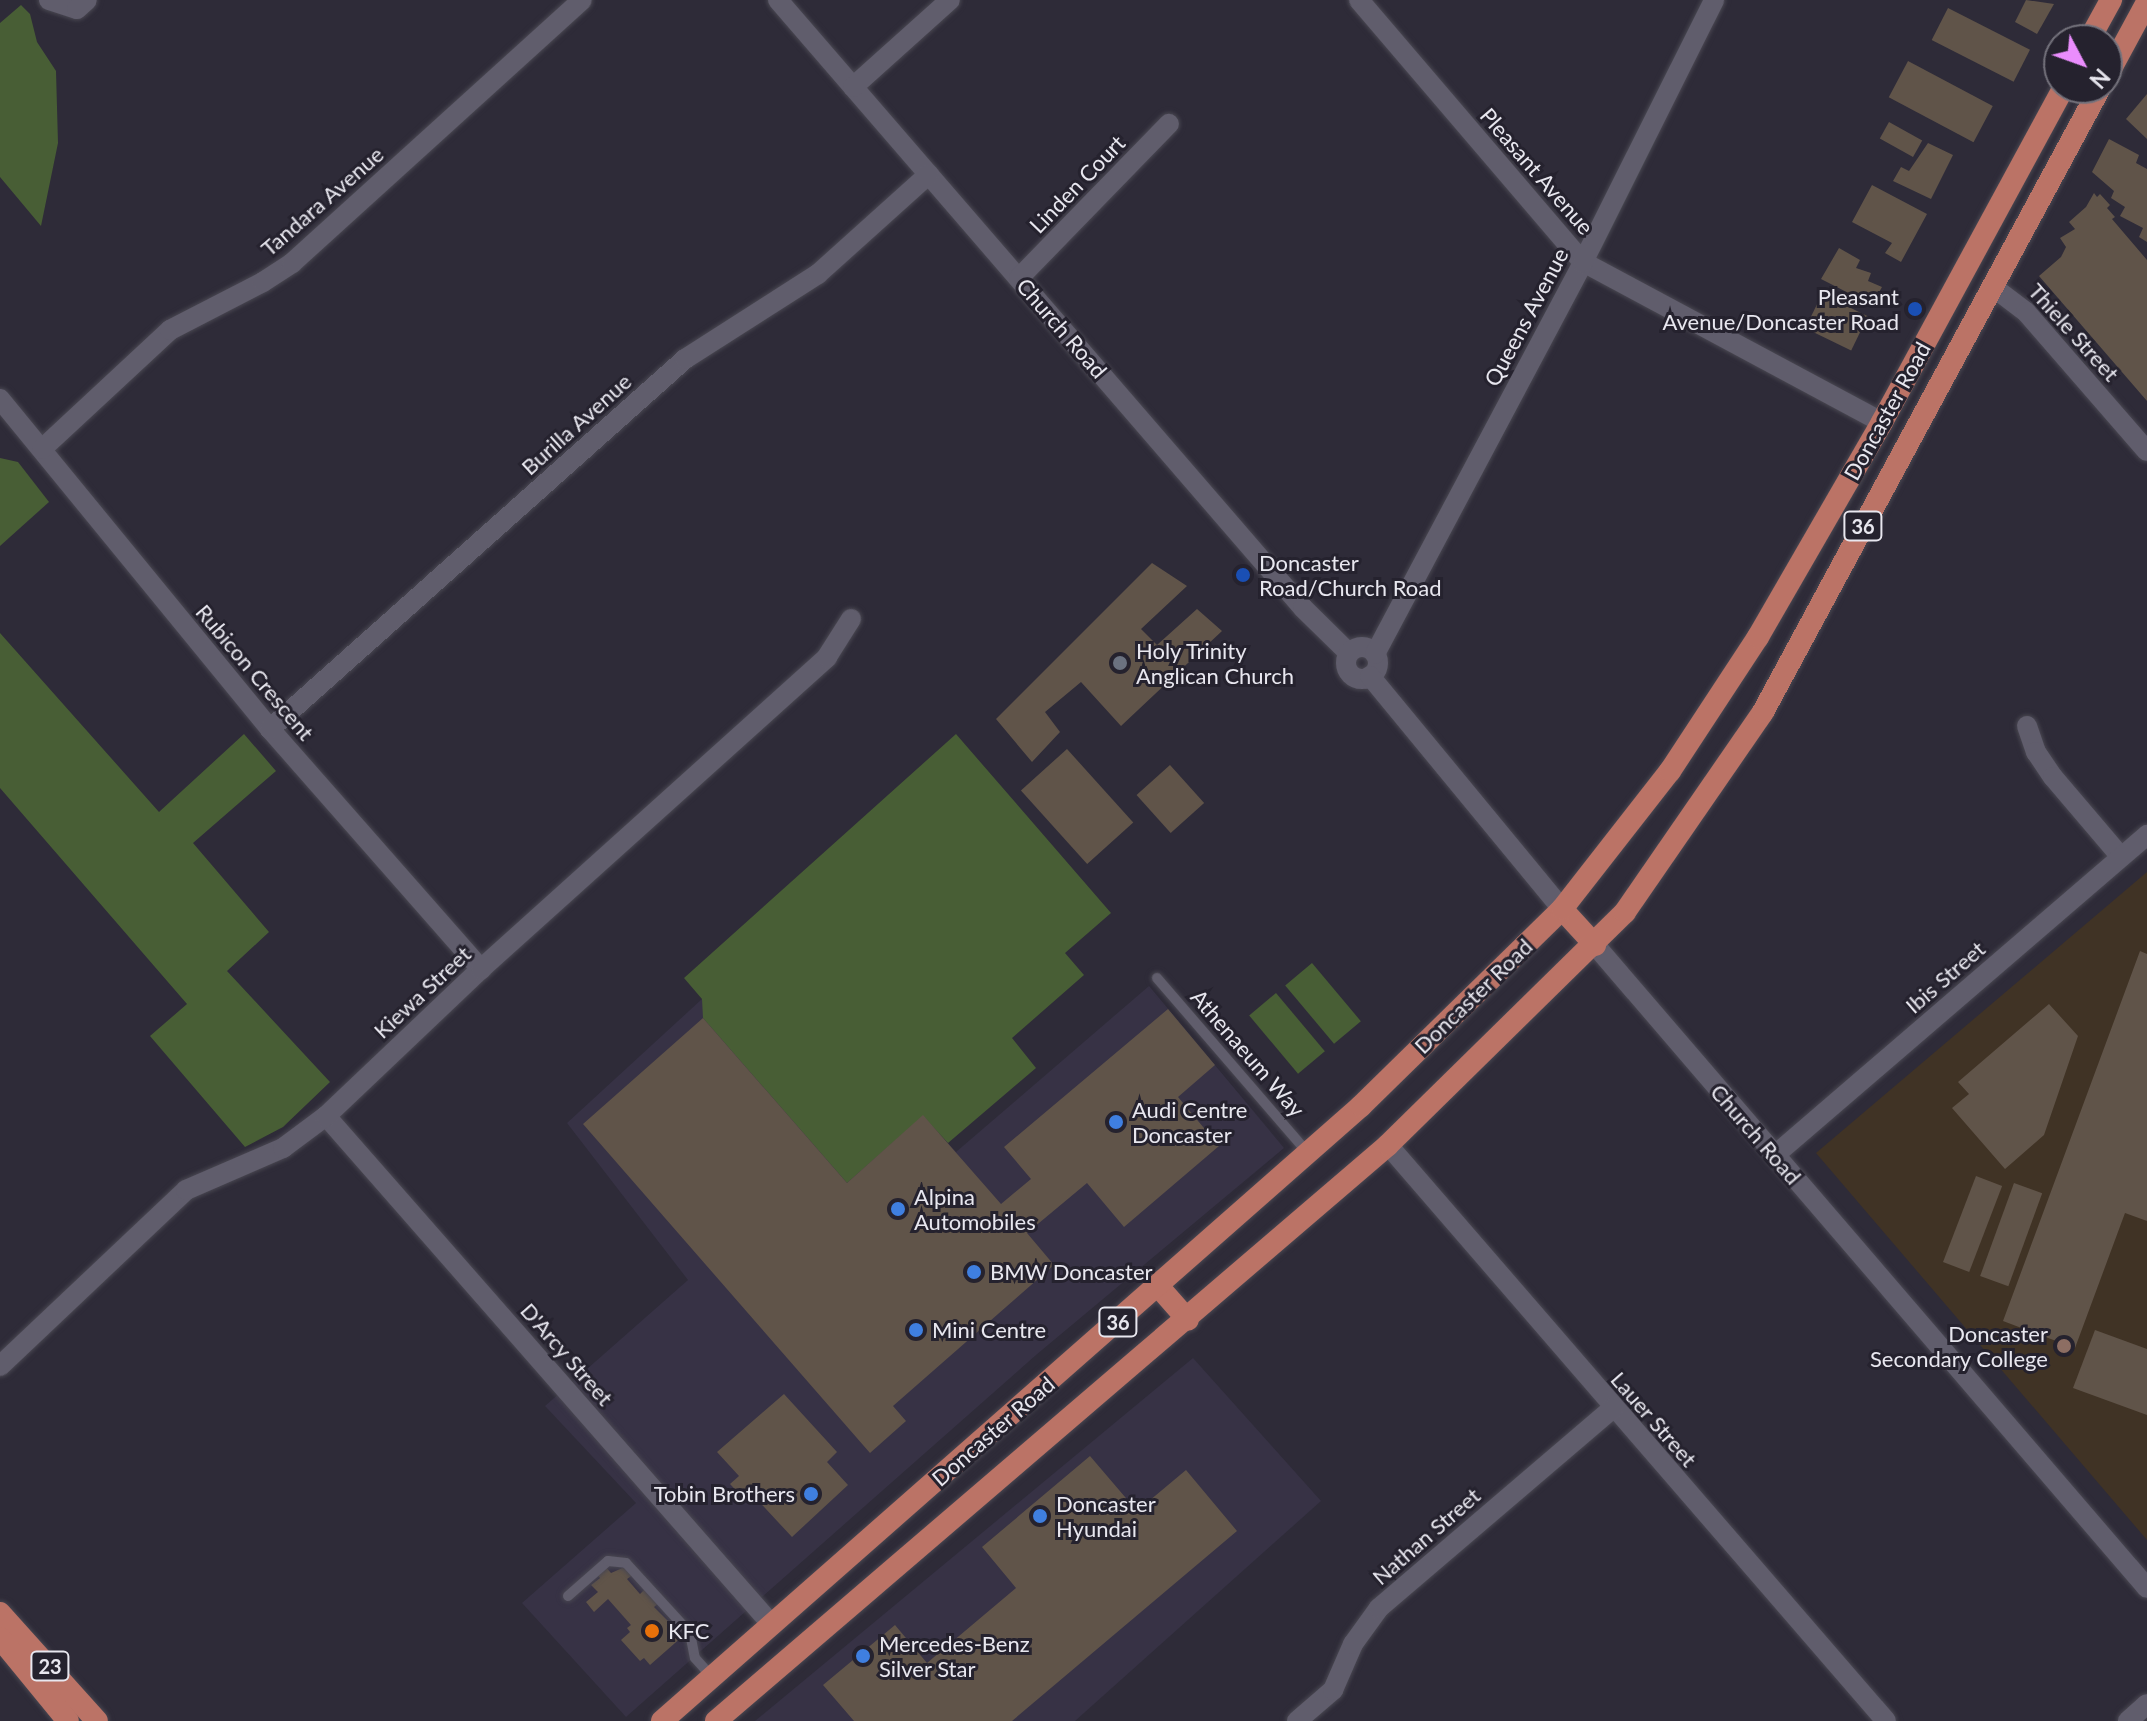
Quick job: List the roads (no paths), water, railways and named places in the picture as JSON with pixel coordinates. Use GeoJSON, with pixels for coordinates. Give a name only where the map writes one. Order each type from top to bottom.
{"type":"FeatureCollection","features":[{"type":"Feature","properties":{"kind":"main road"},"geometry":{"type":"LineString","coordinates":[[2098,24],[2111,0]]}},
{"type":"Feature","properties":{"kind":"main road"},"geometry":{"type":"LineString","coordinates":[[2123,46],[2147,2]]}},
{"type":"Feature","properties":{"kind":"main road","name":"Doncaster Road"},"geometry":{"type":"LineString","coordinates":[[662,1721],[1308,1154],[1562,909],[1670,771],[1758,637],[1882,422],[2054,104]]}},
{"type":"Feature","properties":{"kind":"main road","name":"Doncaster Road"},"geometry":{"type":"LineString","coordinates":[[716,1721],[1188,1320],[1388,1145],[1595,945],[1625,912],[1763,712],[2091,104]]}},
{"type":"Feature","properties":{"kind":"main road","name":"Church Road"},"geometry":{"type":"LineString","coordinates":[[1562,909],[1595,945]]}},
{"type":"Feature","properties":{"kind":"main road"},"geometry":{"type":"LineString","coordinates":[[1158,1286],[1188,1320]]}},
{"type":"Feature","properties":{"kind":"main road","name":"23"},"geometry":{"type":"LineString","coordinates":[[0,1613],[97,1721]]}},
{"type":"Feature","properties":{"kind":"main road","name":"23"},"geometry":{"type":"LineString","coordinates":[[0,1638],[68,1721]]}},
{"type":"Feature","properties":{"kind":"street"},"geometry":{"type":"LineString","coordinates":[[49,0],[77,9],[87,0]]}},
{"type":"Feature","properties":{"kind":"street","name":"Tandara Avenue"},"geometry":{"type":"LineString","coordinates":[[42,449],[170,330],[263,282],[292,263],[582,0]]}},
{"type":"Feature","properties":{"kind":"street","name":"Church Road"},"geometry":{"type":"LineString","coordinates":[[778,0],[1303,608],[1349,653]]}},
{"type":"Feature","properties":{"kind":"street"},"geometry":{"type":"LineString","coordinates":[[853,87],[950,0]]}},
{"type":"Feature","properties":{"kind":"street","name":"Pleasant Avenue"},"geometry":{"type":"LineString","coordinates":[[1359,0],[1583,262],[1882,422]]}},
{"type":"Feature","properties":{"kind":"street","name":"Queens Avenue"},"geometry":{"type":"LineString","coordinates":[[1375,654],[1583,262],[1714,0]]}},
{"type":"Feature","properties":{"kind":"street","name":"Linden Court"},"geometry":{"type":"LineString","coordinates":[[1019,278],[1169,124]]}},
{"type":"Feature","properties":{"kind":"street","name":"Burilla Avenue"},"geometry":{"type":"LineString","coordinates":[[270,729],[685,359],[818,274],[929,174]]}},
{"type":"Feature","properties":{"kind":"street","name":"Thiele Street"},"geometry":{"type":"LineString","coordinates":[[1993,287],[2026,312],[2147,451]]}},
{"type":"Feature","properties":{"kind":"street","name":"Rubicon Crescent"},"geometry":{"type":"LineString","coordinates":[[0,399],[270,729],[481,969]]}},
{"type":"Feature","properties":{"kind":"street","name":"Kiewa Street"},"geometry":{"type":"LineString","coordinates":[[0,1366],[186,1190],[283,1148],[326,1116],[481,969],[827,657],[851,619]]}},
{"type":"Feature","properties":{"kind":"street"},"geometry":{"type":"LineString","coordinates":[[1359,647],[1375,654],[1376,669],[1370,676],[1360,678],[1348,671],[1346,662],[1349,653],[1359,647]]}},
{"type":"Feature","properties":{"kind":"street","name":"Church Road"},"geometry":{"type":"LineString","coordinates":[[1370,676],[1562,909]]}},
{"type":"Feature","properties":{"kind":"street"},"geometry":{"type":"LineString","coordinates":[[2027,726],[2036,752],[2053,777],[2121,857]]}},
{"type":"Feature","properties":{"kind":"street","name":"Ibis Street"},"geometry":{"type":"LineString","coordinates":[[1775,1155],[2146,837]]}},
{"type":"Feature","properties":{"kind":"street","name":"Church Road"},"geometry":{"type":"LineString","coordinates":[[1595,945],[2147,1588]]}},
{"type":"Feature","properties":{"kind":"street","name":"D'Arcy Street"},"geometry":{"type":"LineString","coordinates":[[326,1116],[772,1625]]}},
{"type":"Feature","properties":{"kind":"street","name":"Lauer Street"},"geometry":{"type":"LineString","coordinates":[[1388,1145],[1886,1721]]}},
{"type":"Feature","properties":{"kind":"street","name":"Nathan Street"},"geometry":{"type":"LineString","coordinates":[[1297,1721],[1333,1690],[1353,1644],[1379,1608],[1613,1408]]}},
{"type":"Feature","properties":{"kind":"street"},"geometry":{"type":"LineString","coordinates":[[2128,1721],[2147,1704]]}},
{"type":"Feature","properties":{"kind":"lane","name":"Athenaeum Way"},"geometry":{"type":"LineString","coordinates":[[1157,978],[1308,1154]]}},
{"type":"Feature","properties":{"kind":"lane"},"geometry":{"type":"LineString","coordinates":[[568,1596],[608,1561],[626,1563],[690,1633],[695,1658],[712,1677]]}},
{"type":"Feature","properties":{"kind":"place","name":"Pleasant Avenue/Doncaster Road"},"geometry":{"type":"Point","coordinates":[1915,309]}},
{"type":"Feature","properties":{"kind":"place","name":"Doncaster Road/Church Road"},"geometry":{"type":"Point","coordinates":[1243,575]}},
{"type":"Feature","properties":{"kind":"place","name":"Holy Trinity Anglican Church"},"geometry":{"type":"Point","coordinates":[1120,663]}},
{"type":"Feature","properties":{"kind":"place","name":"Audi Centre Doncaster"},"geometry":{"type":"Point","coordinates":[1116,1122]}},
{"type":"Feature","properties":{"kind":"place","name":"Alpina Automobiles"},"geometry":{"type":"Point","coordinates":[898,1209]}},
{"type":"Feature","properties":{"kind":"place","name":"BMW Doncaster"},"geometry":{"type":"Point","coordinates":[974,1272]}},
{"type":"Feature","properties":{"kind":"place","name":"Mini Centre"},"geometry":{"type":"Point","coordinates":[916,1330]}},
{"type":"Feature","properties":{"kind":"place","name":"Doncaster Secondary College"},"geometry":{"type":"Point","coordinates":[2064,1346]}},
{"type":"Feature","properties":{"kind":"place","name":"Tobin Brothers"},"geometry":{"type":"Point","coordinates":[811,1494]}},
{"type":"Feature","properties":{"kind":"place","name":"Doncaster Hyundai"},"geometry":{"type":"Point","coordinates":[1040,1516]}},
{"type":"Feature","properties":{"kind":"place","name":"KFC"},"geometry":{"type":"Point","coordinates":[652,1631]}},
{"type":"Feature","properties":{"kind":"place","name":"Mercedes-Benz Silver Star"},"geometry":{"type":"Point","coordinates":[863,1656]}}]}
